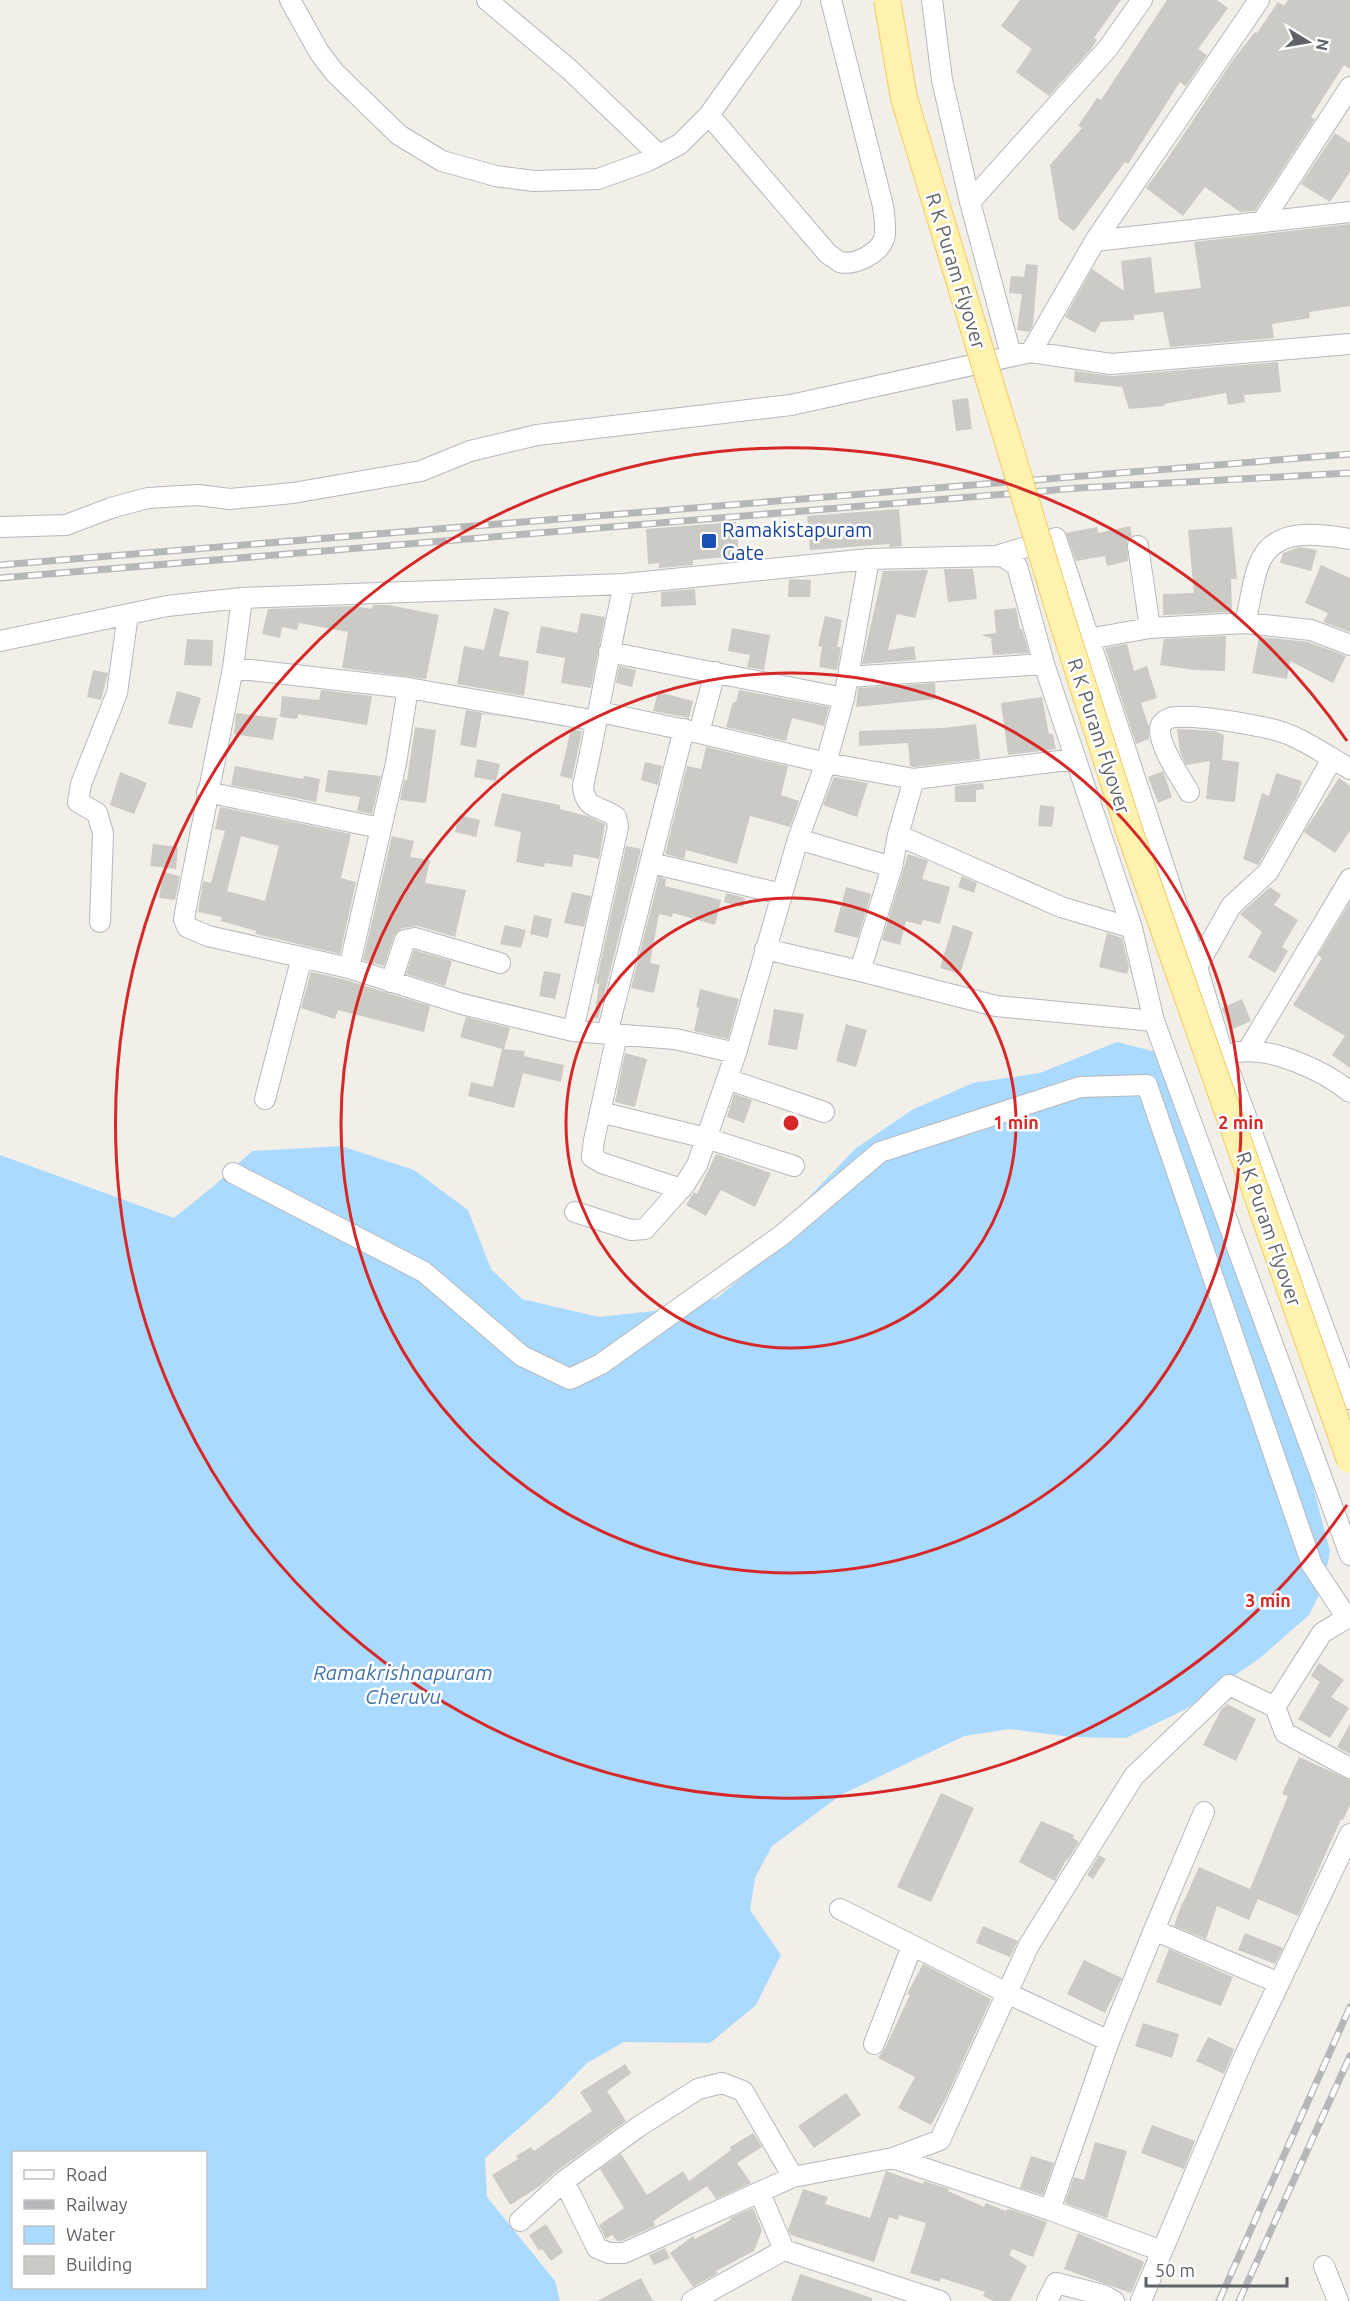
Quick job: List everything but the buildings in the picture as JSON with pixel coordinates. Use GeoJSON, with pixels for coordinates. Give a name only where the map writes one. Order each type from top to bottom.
{"type":"FeatureCollection","features":[{"type":"Feature","properties":{"kind":"main road","name":"R K Puram Flyover"},"geometry":{"type":"LineString","coordinates":[[887,0],[904,98],[1061,616],[1129,830],[1350,1460]]}},
{"type":"Feature","properties":{"kind":"street"},"geometry":{"type":"LineString","coordinates":[[290,0],[335,73],[399,135],[442,160],[496,176],[534,181],[598,179],[659,155],[680,144],[709,115],[791,0]]}},
{"type":"Feature","properties":{"kind":"street"},"geometry":{"type":"LineString","coordinates":[[487,0],[570,70],[659,155]]}},
{"type":"Feature","properties":{"kind":"street"},"geometry":{"type":"LineString","coordinates":[[709,115],[828,254],[840,261],[851,262],[863,258],[881,245],[885,227],[883,206],[831,0]]}},
{"type":"Feature","properties":{"kind":"street"},"geometry":{"type":"LineString","coordinates":[[932,0],[942,80],[970,202],[1011,355]]}},
{"type":"Feature","properties":{"kind":"street"},"geometry":{"type":"LineString","coordinates":[[970,202],[1108,48],[1142,0]]}},
{"type":"Feature","properties":{"kind":"street"},"geometry":{"type":"LineString","coordinates":[[1031,352],[1095,241],[1258,0]]}},
{"type":"Feature","properties":{"kind":"street"},"geometry":{"type":"LineString","coordinates":[[1262,222],[1350,87]]}},
{"type":"Feature","properties":{"kind":"street"},"geometry":{"type":"LineString","coordinates":[[1095,241],[1350,212]]}},
{"type":"Feature","properties":{"kind":"street"},"geometry":{"type":"LineString","coordinates":[[0,527],[66,525],[111,508],[148,498],[198,495],[230,499],[293,493],[421,471],[470,451],[537,435],[791,405],[1031,352],[1111,364],[1350,344]]}},
{"type":"Feature","properties":{"kind":"street"},"geometry":{"type":"LineString","coordinates":[[1245,623],[1259,562],[1274,543],[1295,535],[1318,534],[1350,539]]}},
{"type":"Feature","properties":{"kind":"street"},"geometry":{"type":"LineString","coordinates":[[996,556],[1056,538],[1197,967],[1223,1054],[1350,1399]]}},
{"type":"Feature","properties":{"kind":"street"},"geometry":{"type":"LineString","coordinates":[[1138,546],[1150,628]]}},
{"type":"Feature","properties":{"kind":"street"},"geometry":{"type":"LineString","coordinates":[[0,641],[167,606],[242,598],[624,584],[869,560],[1004,557],[1017,566],[1044,664],[1132,928],[1154,1021],[1350,1555]]}},
{"type":"Feature","properties":{"kind":"street"},"geometry":{"type":"LineString","coordinates":[[576,1212],[631,1230],[645,1229],[681,1189],[697,1165],[736,1053],[798,839],[826,763],[844,698],[869,560]]}},
{"type":"Feature","properties":{"kind":"street"},"geometry":{"type":"LineString","coordinates":[[573,1031],[618,827],[616,818],[589,805],[584,797],[583,786],[624,584]]}},
{"type":"Feature","properties":{"kind":"street"},"geometry":{"type":"LineString","coordinates":[[242,598],[233,668],[186,902],[184,919],[187,927],[207,936],[349,968],[462,1004],[573,1031],[675,1039],[736,1053]]}},
{"type":"Feature","properties":{"kind":"street"},"geometry":{"type":"LineString","coordinates":[[100,922],[103,833],[97,813],[78,802],[81,784],[117,693],[128,614]]}},
{"type":"Feature","properties":{"kind":"street"},"geometry":{"type":"LineString","coordinates":[[1088,639],[1150,628],[1245,623],[1311,630],[1350,645]]}},
{"type":"Feature","properties":{"kind":"street"},"geometry":{"type":"LineString","coordinates":[[609,652],[844,698]]}},
{"type":"Feature","properties":{"kind":"street"},"geometry":{"type":"LineString","coordinates":[[848,677],[1044,664]]}},
{"type":"Feature","properties":{"kind":"street"},"geometry":{"type":"LineString","coordinates":[[233,668],[408,688],[518,709],[599,716],[692,731],[826,763],[914,779],[1076,759]]}},
{"type":"Feature","properties":{"kind":"street"},"geometry":{"type":"LineString","coordinates":[[681,1189],[596,1161],[592,1157],[592,1150],[612,1035],[651,863],[692,731],[715,672]]}},
{"type":"Feature","properties":{"kind":"street"},"geometry":{"type":"LineString","coordinates":[[349,968],[396,763],[408,688]]}},
{"type":"Feature","properties":{"kind":"street"},"geometry":{"type":"LineString","coordinates":[[1189,792],[1168,755],[1160,734],[1162,724],[1166,719],[1176,717],[1222,721],[1275,730],[1298,738],[1350,770]]}},
{"type":"Feature","properties":{"kind":"street"},"geometry":{"type":"LineString","coordinates":[[1197,967],[1231,906],[1268,872],[1332,759]]}},
{"type":"Feature","properties":{"kind":"street"},"geometry":{"type":"LineString","coordinates":[[860,971],[892,867],[898,835],[914,779]]}},
{"type":"Feature","properties":{"kind":"street"},"geometry":{"type":"LineString","coordinates":[[207,792],[380,828]]}},
{"type":"Feature","properties":{"kind":"street"},"geometry":{"type":"LineString","coordinates":[[898,835],[1061,907],[1132,928]]}},
{"type":"Feature","properties":{"kind":"street"},"geometry":{"type":"LineString","coordinates":[[798,839],[892,867]]}},
{"type":"Feature","properties":{"kind":"street"},"geometry":{"type":"LineString","coordinates":[[651,863],[782,894]]}},
{"type":"Feature","properties":{"kind":"street"},"geometry":{"type":"LineString","coordinates":[[1248,1050],[1350,879]]}},
{"type":"Feature","properties":{"kind":"street"},"geometry":{"type":"LineString","coordinates":[[391,982],[405,940],[409,938],[500,963]]}},
{"type":"Feature","properties":{"kind":"street"},"geometry":{"type":"LineString","coordinates":[[765,949],[996,1006],[1154,1021]]}},
{"type":"Feature","properties":{"kind":"street"},"geometry":{"type":"LineString","coordinates":[[265,1099],[302,957]]}},
{"type":"Feature","properties":{"kind":"street"},"geometry":{"type":"LineString","coordinates":[[1223,1054],[1248,1050],[1305,1064],[1350,1092]]}},
{"type":"Feature","properties":{"kind":"street"},"geometry":{"type":"LineString","coordinates":[[233,1173],[424,1272],[522,1356],[570,1379],[602,1364],[782,1235],[880,1152],[1080,1087],[1147,1085],[1175,1078]]}},
{"type":"Feature","properties":{"kind":"street"},"geometry":{"type":"LineString","coordinates":[[727,1079],[824,1112]]}},
{"type":"Feature","properties":{"kind":"street"},"geometry":{"type":"LineString","coordinates":[[1147,1085],[1312,1565],[1349,1617],[1322,1633],[1275,1707]]}},
{"type":"Feature","properties":{"kind":"street"},"geometry":{"type":"LineString","coordinates":[[600,1112],[706,1138],[794,1166]]}},
{"type":"Feature","properties":{"kind":"street"},"geometry":{"type":"LineString","coordinates":[[564,2181],[597,2248],[609,2253],[624,2253],[793,2177],[893,2158],[940,2140],[1029,1945],[1134,1776],[1229,1684],[1275,1707],[1285,1733],[1350,1768]]}},
{"type":"Feature","properties":{"kind":"street"},"geometry":{"type":"LineString","coordinates":[[1050,2210],[1109,2041],[1204,1812]]}},
{"type":"Feature","properties":{"kind":"street"},"geometry":{"type":"LineString","coordinates":[[1141,2301],[1244,2057],[1350,1834]]}},
{"type":"Feature","properties":{"kind":"street"},"geometry":{"type":"LineString","coordinates":[[840,1910],[1109,2041]]}},
{"type":"Feature","properties":{"kind":"street"},"geometry":{"type":"LineString","coordinates":[[1154,1930],[1279,1983]]}},
{"type":"Feature","properties":{"kind":"street"},"geometry":{"type":"LineString","coordinates":[[874,2044],[912,1946]]}},
{"type":"Feature","properties":{"kind":"street"},"geometry":{"type":"LineString","coordinates":[[520,2221],[564,2181],[638,2127],[698,2090],[722,2082],[743,2091],[793,2177]]}},
{"type":"Feature","properties":{"kind":"street"},"geometry":{"type":"LineString","coordinates":[[893,2158],[1050,2210],[1162,2251]]}},
{"type":"Feature","properties":{"kind":"street"},"geometry":{"type":"LineString","coordinates":[[760,2193],[784,2250],[911,2297],[940,2301]]}},
{"type":"Feature","properties":{"kind":"street"},"geometry":{"type":"LineString","coordinates":[[692,2301],[784,2250]]}},
{"type":"Feature","properties":{"kind":"street"},"geometry":{"type":"LineString","coordinates":[[1324,2266],[1338,2301]]}},
{"type":"Feature","properties":{"kind":"street"},"geometry":{"type":"LineString","coordinates":[[1047,2301],[1056,2283],[1103,2295],[1114,2301]]}},
{"type":"Feature","properties":{"kind":"water","name":"Ramakrishnapuram Cheruvu"},"geometry":{"type":"Polygon","coordinates":[[[1117,1042],[1164,1054],[1300,1437],[1330,1551],[1323,1587],[1309,1615],[1260,1658],[1186,1709],[1126,1738],[1071,1737],[1010,1729],[964,1736],[841,1795],[772,1846],[755,1878],[750,1910],[781,1955],[756,2005],[710,2043],[624,2042],[587,2063],[551,2100],[485,2158],[487,2197],[555,2281],[560,2301],[0,2301],[0,1155],[174,1218],[252,1151],[341,1146],[414,1170],[468,1210],[491,1269],[522,1299],[599,1317],[672,1309],[717,1298],[752,1269],[787,1220],[856,1148],[912,1110],[973,1083],[1040,1073],[1117,1042]]]}},
{"type":"Feature","properties":{"kind":"railway"},"geometry":{"type":"LineString","coordinates":[[0,565],[1350,454]]}},
{"type":"Feature","properties":{"kind":"railway"},"geometry":{"type":"LineString","coordinates":[[0,578],[1078,488],[1350,473]]}},
{"type":"Feature","properties":{"kind":"railway"},"geometry":{"type":"LineString","coordinates":[[1219,2301],[1350,2007]]}},
{"type":"Feature","properties":{"kind":"railway"},"geometry":{"type":"LineString","coordinates":[[1239,2301],[1350,2056]]}},
{"type":"Feature","properties":{"kind":"place","name":"Ramakistapuram Gate"},"geometry":{"type":"Point","coordinates":[709,541]}}]}
